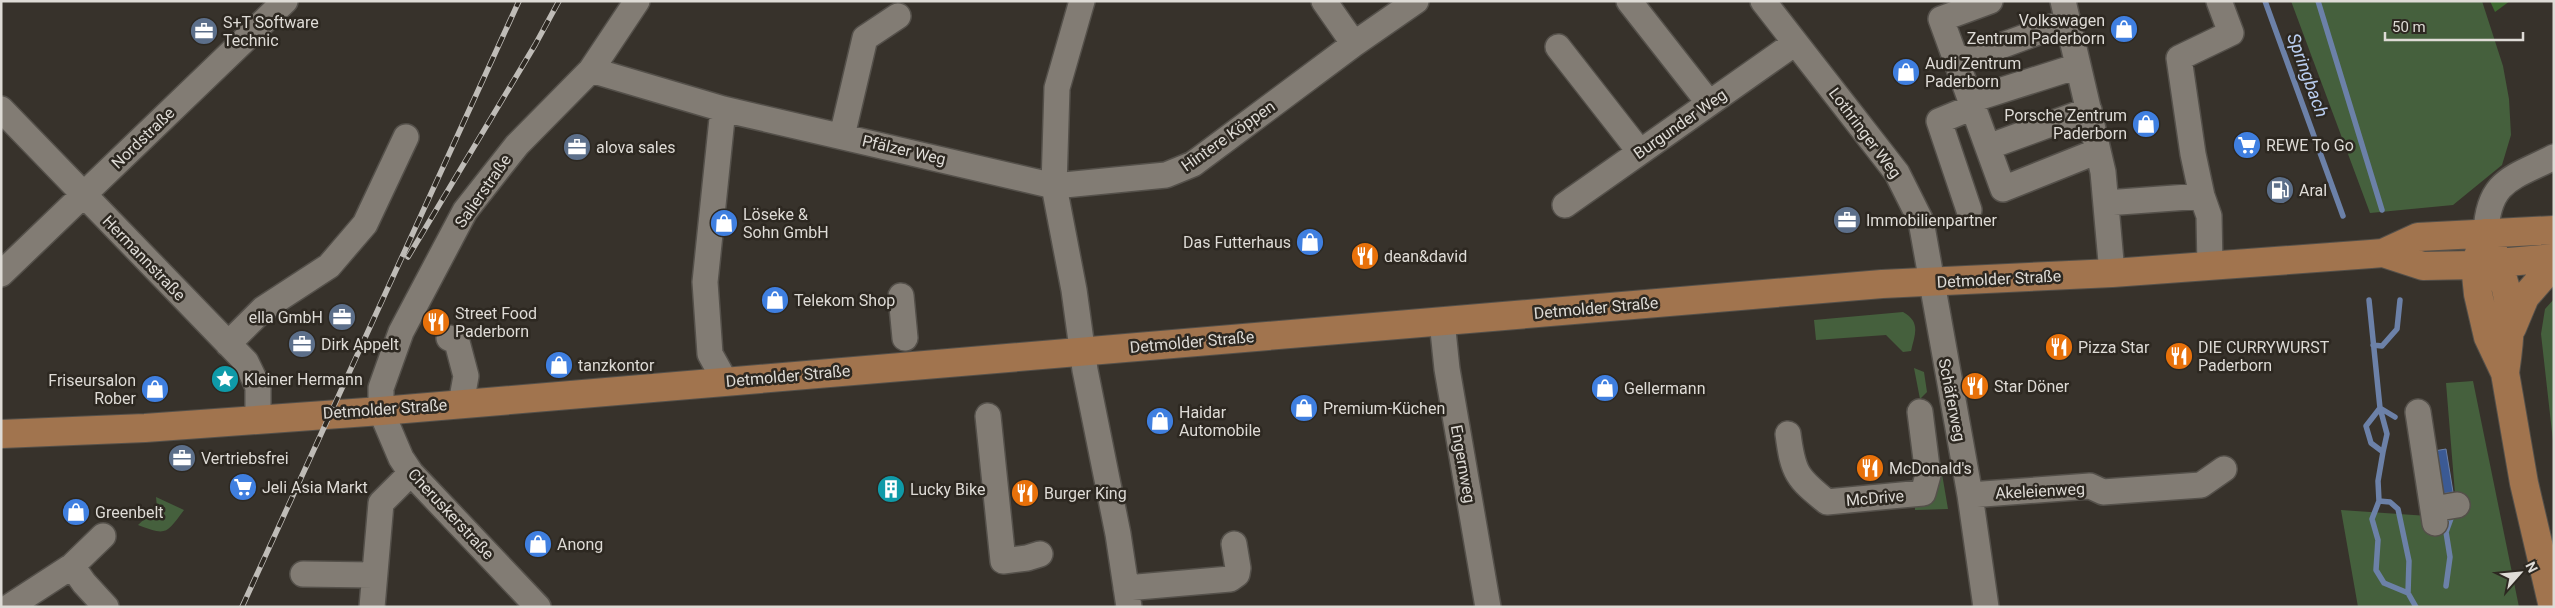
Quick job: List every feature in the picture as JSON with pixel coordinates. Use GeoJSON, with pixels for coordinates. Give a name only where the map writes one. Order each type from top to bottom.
{"type":"FeatureCollection","features":[{"type":"Feature","properties":{"kind":"main road","name":"Detmolder Straße"},"geometry":{"type":"LineString","coordinates":[[2383,254],[2418,237],[2554,230]]}},
{"type":"Feature","properties":{"kind":"main road"},"geometry":{"type":"LineString","coordinates":[[2486,233],[2487,264],[2478,294],[2488,337],[2505,373],[2524,483],[2553,607]]}},
{"type":"Feature","properties":{"kind":"main road","name":"Detmolder Straße"},"geometry":{"type":"LineString","coordinates":[[1,434],[146,428],[381,411],[1882,284],[2112,272],[2383,254],[2423,266],[2487,264],[2554,258]]}},
{"type":"Feature","properties":{"kind":"main road"},"geometry":{"type":"LineString","coordinates":[[2487,264],[2508,290],[2511,329],[2505,373]]}},
{"type":"Feature","properties":{"kind":"main road"},"geometry":{"type":"LineString","coordinates":[[2511,329],[2525,297],[2554,264]]}},
{"type":"Feature","properties":{"kind":"street","name":"Nordstraße"},"geometry":{"type":"LineString","coordinates":[[1,274],[285,1]]}},
{"type":"Feature","properties":{"kind":"street","name":"Salierstraße"},"geometry":{"type":"LineString","coordinates":[[381,411],[381,388],[401,332],[465,212],[516,145],[591,70],[637,1]]}},
{"type":"Feature","properties":{"kind":"street"},"geometry":{"type":"LineString","coordinates":[[1082,1],[1057,88],[1054,186],[1082,352],[1128,597],[1230,579],[1237,574],[1238,568],[1234,544]]}},
{"type":"Feature","properties":{"kind":"street"},"geometry":{"type":"LineString","coordinates":[[1324,1],[1354,44]]}},
{"type":"Feature","properties":{"kind":"street","name":"Hintere Köppen"},"geometry":{"type":"LineString","coordinates":[[1054,186],[1166,175],[1192,164],[1354,44],[1416,1]]}},
{"type":"Feature","properties":{"kind":"street"},"geometry":{"type":"LineString","coordinates":[[1629,1],[1710,103]]}},
{"type":"Feature","properties":{"kind":"street","name":"Lothringer Weg"},"geometry":{"type":"LineString","coordinates":[[1763,1],[1897,174],[1921,221],[1931,282]]}},
{"type":"Feature","properties":{"kind":"street"},"geometry":{"type":"LineString","coordinates":[[1990,1],[1941,19],[2003,189],[2098,151]]}},
{"type":"Feature","properties":{"kind":"street"},"geometry":{"type":"LineString","coordinates":[[2210,266],[2209,216],[2202,196],[2193,154],[2179,58],[2231,33],[2219,1]]}},
{"type":"Feature","properties":{"kind":"street"},"geometry":{"type":"LineString","coordinates":[[1957,62],[2065,11],[2098,151],[2106,203],[2112,272]]}},
{"type":"Feature","properties":{"kind":"street"},"geometry":{"type":"LineString","coordinates":[[842,136],[865,38],[898,16]]}},
{"type":"Feature","properties":{"kind":"street","name":"Burgunder Weg"},"geometry":{"type":"LineString","coordinates":[[1565,205],[1795,43]]}},
{"type":"Feature","properties":{"kind":"street"},"geometry":{"type":"LineString","coordinates":[[1558,47],[1640,152]]}},
{"type":"Feature","properties":{"kind":"street"},"geometry":{"type":"LineString","coordinates":[[1969,210],[1939,121],[1972,104],[2078,66]]}},
{"type":"Feature","properties":{"kind":"street","name":"Pfälzer Weg"},"geometry":{"type":"LineString","coordinates":[[591,70],[724,109],[1054,186]]}},
{"type":"Feature","properties":{"kind":"street","name":"Hermannstraße"},"geometry":{"type":"LineString","coordinates":[[1,109],[246,362],[254,374],[258,387],[258,419]]}},
{"type":"Feature","properties":{"kind":"street"},"geometry":{"type":"LineString","coordinates":[[724,109],[705,282],[710,354],[725,382]]}},
{"type":"Feature","properties":{"kind":"street"},"geometry":{"type":"LineString","coordinates":[[1988,147],[2089,110]]}},
{"type":"Feature","properties":{"kind":"street"},"geometry":{"type":"LineString","coordinates":[[228,344],[263,309],[329,266],[365,224],[406,137]]}},
{"type":"Feature","properties":{"kind":"street"},"geometry":{"type":"LineString","coordinates":[[2486,233],[2487,211],[2500,186],[2511,177],[2554,157]]}},
{"type":"Feature","properties":{"kind":"street"},"geometry":{"type":"LineString","coordinates":[[2106,203],[2202,196]]}},
{"type":"Feature","properties":{"kind":"street","name":"Schäferweg"},"geometry":{"type":"LineString","coordinates":[[1931,282],[1970,495],[1986,607]]}},
{"type":"Feature","properties":{"kind":"street"},"geometry":{"type":"LineString","coordinates":[[901,296],[906,338]]}},
{"type":"Feature","properties":{"kind":"street","name":"Engernweg"},"geometry":{"type":"LineString","coordinates":[[1442,321],[1447,370],[1488,607]]}},
{"type":"Feature","properties":{"kind":"street"},"geometry":{"type":"LineString","coordinates":[[449,338],[457,342],[466,376],[461,404]]}},
{"type":"Feature","properties":{"kind":"street","name":"Cheruskerstraße"},"geometry":{"type":"LineString","coordinates":[[381,411],[401,458],[411,473],[538,607]]}},
{"type":"Feature","properties":{"kind":"street","name":"McDrive"},"geometry":{"type":"LineString","coordinates":[[1788,434],[1792,464],[1805,484],[1827,502],[1923,493],[1928,475],[1920,412]]}},
{"type":"Feature","properties":{"kind":"street"},"geometry":{"type":"LineString","coordinates":[[2418,412],[2434,516],[2457,505]]}},
{"type":"Feature","properties":{"kind":"street"},"geometry":{"type":"LineString","coordinates":[[988,416],[1003,560],[1027,558],[1040,554]]}},
{"type":"Feature","properties":{"kind":"street","name":"Akeleienweg"},"geometry":{"type":"LineString","coordinates":[[1970,495],[2090,486],[2103,492],[2201,484],[2224,468]]}},
{"type":"Feature","properties":{"kind":"street"},"geometry":{"type":"LineString","coordinates":[[372,607],[373,575],[381,503],[411,473]]}},
{"type":"Feature","properties":{"kind":"street"},"geometry":{"type":"LineString","coordinates":[[9,607],[72,566],[103,536]]}},
{"type":"Feature","properties":{"kind":"street"},"geometry":{"type":"LineString","coordinates":[[72,566],[84,583],[106,607]]}},
{"type":"Feature","properties":{"kind":"street"},"geometry":{"type":"LineString","coordinates":[[303,574],[373,575]]}},
{"type":"Feature","properties":{"kind":"green space"},"geometry":{"type":"Polygon","coordinates":[[[2291,1],[2482,1],[2503,66],[2509,99],[2511,135],[2502,165],[2453,205],[2370,213],[2291,1]]]}},
{"type":"Feature","properties":{"kind":"green space"},"geometry":{"type":"Polygon","coordinates":[[[2490,1],[2510,1],[2495,12],[2490,1]]]}},
{"type":"Feature","properties":{"kind":"green space"},"geometry":{"type":"Polygon","coordinates":[[[2554,299],[2554,450],[2541,334],[2545,309],[2554,299]]]}},
{"type":"Feature","properties":{"kind":"green space"},"geometry":{"type":"Polygon","coordinates":[[[1903,312],[1909,316],[1914,324],[1915,334],[1911,351],[1903,352],[1886,335],[1816,340],[1814,320],[1903,312]]]}},
{"type":"Feature","properties":{"kind":"green space"},"geometry":{"type":"Polygon","coordinates":[[[1914,368],[1924,372],[1927,392],[1920,399],[1914,368]]]}},
{"type":"Feature","properties":{"kind":"green space"},"geometry":{"type":"Polygon","coordinates":[[[2473,381],[2519,607],[2358,607],[2341,510],[2457,518],[2446,383],[2473,381]]]}},
{"type":"Feature","properties":{"kind":"green space"},"geometry":{"type":"Polygon","coordinates":[[[1932,415],[1948,509],[1915,510],[1915,502],[1932,415]]]}},
{"type":"Feature","properties":{"kind":"green space"},"geometry":{"type":"Polygon","coordinates":[[[156,497],[184,510],[165,531],[155,531],[138,525],[157,507],[156,497]]]}},
{"type":"Feature","properties":{"kind":"water"},"geometry":{"type":"Polygon","coordinates":[[[2446,449],[2453,492],[2435,495],[2428,452],[2446,449]]]}},
{"type":"Feature","properties":{"kind":"waterway","name":"Springbach"},"geometry":{"type":"LineString","coordinates":[[2265,1],[2343,216]]}},
{"type":"Feature","properties":{"kind":"waterway"},"geometry":{"type":"LineString","coordinates":[[2318,1],[2382,210]]}},
{"type":"Feature","properties":{"kind":"waterway","name":"Springbach"},"geometry":{"type":"LineString","coordinates":[[2369,300],[2380,408],[2366,426],[2371,443],[2383,452],[2378,481],[2379,501],[2372,519],[2378,540],[2376,570],[2384,583],[2408,593],[2416,607]]}},
{"type":"Feature","properties":{"kind":"waterway"},"geometry":{"type":"LineString","coordinates":[[2373,345],[2382,346],[2397,329],[2400,300]]}},
{"type":"Feature","properties":{"kind":"waterway","name":"Springbach"},"geometry":{"type":"LineString","coordinates":[[2380,408],[2387,434],[2383,452]]}},
{"type":"Feature","properties":{"kind":"waterway"},"geometry":{"type":"LineString","coordinates":[[2380,408],[2395,417]]}},
{"type":"Feature","properties":{"kind":"waterway","name":"Springbach"},"geometry":{"type":"LineString","coordinates":[[2379,501],[2390,502],[2398,509],[2409,561],[2408,593]]}},
{"type":"Feature","properties":{"kind":"waterway"},"geometry":{"type":"LineString","coordinates":[[2446,586],[2450,557],[2446,532],[2453,513]]}},
{"type":"Feature","properties":{"kind":"railway"},"geometry":{"type":"LineString","coordinates":[[242,607],[519,1]]}},
{"type":"Feature","properties":{"kind":"railway"},"geometry":{"type":"LineString","coordinates":[[408,257],[535,45],[559,1]]}},
{"type":"Feature","properties":{"kind":"place","name":"Volkswagen Zentrum Paderborn"},"geometry":{"type":"Point","coordinates":[2124,29]}},
{"type":"Feature","properties":{"kind":"place","name":"S+T Software Technic"},"geometry":{"type":"Point","coordinates":[204,31]}},
{"type":"Feature","properties":{"kind":"place","name":"Audi Zentrum Paderborn"},"geometry":{"type":"Point","coordinates":[1906,72]}},
{"type":"Feature","properties":{"kind":"place","name":"Porsche Zentrum Paderborn"},"geometry":{"type":"Point","coordinates":[2146,124]}},
{"type":"Feature","properties":{"kind":"place","name":"REWE To Go"},"geometry":{"type":"Point","coordinates":[2247,145]}},
{"type":"Feature","properties":{"kind":"place","name":"alova sales"},"geometry":{"type":"Point","coordinates":[577,147]}},
{"type":"Feature","properties":{"kind":"place","name":"Aral"},"geometry":{"type":"Point","coordinates":[2280,190]}},
{"type":"Feature","properties":{"kind":"place","name":"Immobilienpartner"},"geometry":{"type":"Point","coordinates":[1847,220]}},
{"type":"Feature","properties":{"kind":"place","name":"Löseke & Sohn GmbH"},"geometry":{"type":"Point","coordinates":[724,223]}},
{"type":"Feature","properties":{"kind":"place","name":"Das Futterhaus"},"geometry":{"type":"Point","coordinates":[1310,242]}},
{"type":"Feature","properties":{"kind":"place","name":"dean&david"},"geometry":{"type":"Point","coordinates":[1365,256]}},
{"type":"Feature","properties":{"kind":"place","name":"Telekom Shop"},"geometry":{"type":"Point","coordinates":[775,300]}},
{"type":"Feature","properties":{"kind":"place","name":"ella GmbH"},"geometry":{"type":"Point","coordinates":[342,317]}},
{"type":"Feature","properties":{"kind":"place","name":"Street Food Paderborn"},"geometry":{"type":"Point","coordinates":[436,322]}},
{"type":"Feature","properties":{"kind":"place","name":"Dirk Appelt"},"geometry":{"type":"Point","coordinates":[302,344]}},
{"type":"Feature","properties":{"kind":"place","name":"Pizza Star"},"geometry":{"type":"Point","coordinates":[2059,347]}},
{"type":"Feature","properties":{"kind":"place","name":"DIE CURRYWURST Paderborn"},"geometry":{"type":"Point","coordinates":[2179,356]}},
{"type":"Feature","properties":{"kind":"place","name":"tanzkontor"},"geometry":{"type":"Point","coordinates":[559,365]}},
{"type":"Feature","properties":{"kind":"place","name":"Kleiner Hermann"},"geometry":{"type":"Point","coordinates":[225,379]}},
{"type":"Feature","properties":{"kind":"place","name":"Star Döner"},"geometry":{"type":"Point","coordinates":[1975,386]}},
{"type":"Feature","properties":{"kind":"place","name":"Gellermann"},"geometry":{"type":"Point","coordinates":[1605,388]}},
{"type":"Feature","properties":{"kind":"place","name":"Friseursalon Rober"},"geometry":{"type":"Point","coordinates":[155,389]}},
{"type":"Feature","properties":{"kind":"place","name":"Premium-Küchen"},"geometry":{"type":"Point","coordinates":[1304,408]}},
{"type":"Feature","properties":{"kind":"place","name":"Haidar Automobile"},"geometry":{"type":"Point","coordinates":[1160,421]}},
{"type":"Feature","properties":{"kind":"place","name":"Vertriebsfrei"},"geometry":{"type":"Point","coordinates":[182,458]}},
{"type":"Feature","properties":{"kind":"place","name":"McDonald's"},"geometry":{"type":"Point","coordinates":[1870,468]}},
{"type":"Feature","properties":{"kind":"place","name":"Jeli Asia Markt"},"geometry":{"type":"Point","coordinates":[243,487]}},
{"type":"Feature","properties":{"kind":"place","name":"Lucky Bike"},"geometry":{"type":"Point","coordinates":[891,489]}},
{"type":"Feature","properties":{"kind":"place","name":"Burger King"},"geometry":{"type":"Point","coordinates":[1025,493]}},
{"type":"Feature","properties":{"kind":"place","name":"Greenbelt"},"geometry":{"type":"Point","coordinates":[76,512]}},
{"type":"Feature","properties":{"kind":"place","name":"Anong"},"geometry":{"type":"Point","coordinates":[538,544]}}]}
